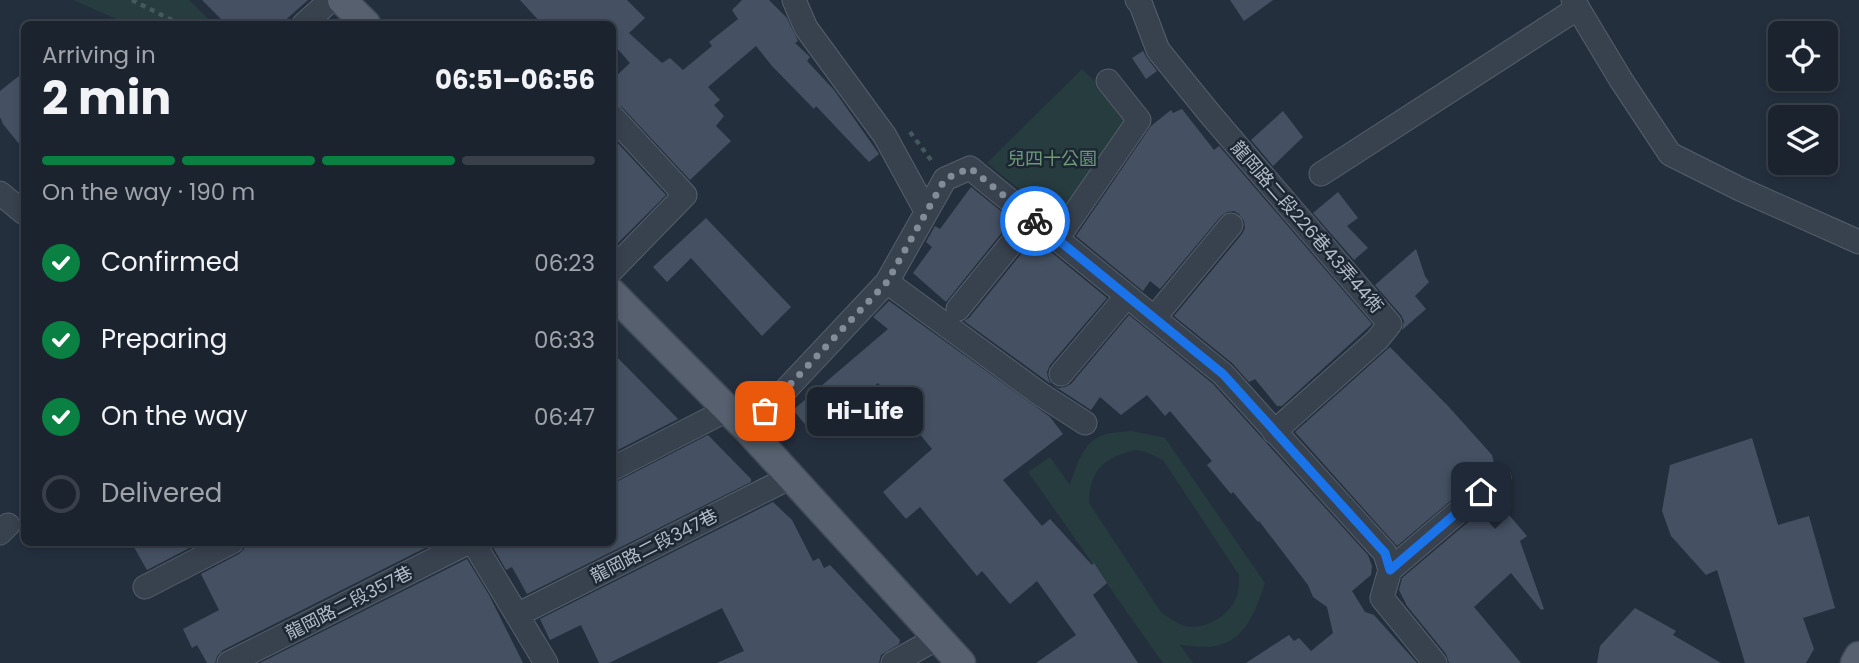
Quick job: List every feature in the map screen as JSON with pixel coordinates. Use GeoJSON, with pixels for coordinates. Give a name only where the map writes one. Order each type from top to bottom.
{"type":"FeatureCollection","features":[{"type":"Feature","properties":{"kind":"main road"},"geometry":{"type":"LineString","coordinates":[[616,297],[748,430],[961,663]]}},
{"type":"Feature","properties":{"kind":"main road"},"geometry":{"type":"LineString","coordinates":[[1855,663],[1859,656]]}},
{"type":"Feature","properties":{"kind":"lane"},"geometry":{"type":"LineString","coordinates":[[307,21],[331,0]]}},
{"type":"Feature","properties":{"kind":"lane"},"geometry":{"type":"LineString","coordinates":[[794,0],[806,28],[885,136],[926,211]]}},
{"type":"Feature","properties":{"kind":"lane","name":"龍岡路二段226巷43弄44衖"},"geometry":{"type":"LineString","coordinates":[[1137,0],[1158,50],[1390,324],[1377,340],[1274,432]]}},
{"type":"Feature","properties":{"kind":"lane"},"geometry":{"type":"LineString","coordinates":[[1321,174],[1575,4],[1670,154],[1740,189],[1859,242]]}},
{"type":"Feature","properties":{"kind":"lane"},"geometry":{"type":"LineString","coordinates":[[1057,239],[1139,120],[1108,81]]}},
{"type":"Feature","properties":{"kind":"lane"},"geometry":{"type":"LineString","coordinates":[[616,120],[685,195],[616,266]]}},
{"type":"Feature","properties":{"kind":"lane"},"geometry":{"type":"LineString","coordinates":[[748,430],[887,282],[945,179],[970,168],[1223,374],[1385,553],[1390,570],[1382,598],[1435,663]]}},
{"type":"Feature","properties":{"kind":"lane"},"geometry":{"type":"LineString","coordinates":[[0,193],[21,210]]}},
{"type":"Feature","properties":{"kind":"lane"},"geometry":{"type":"LineString","coordinates":[[958,309],[1032,218]]}},
{"type":"Feature","properties":{"kind":"lane"},"geometry":{"type":"LineString","coordinates":[[1154,318],[1231,225]]}},
{"type":"Feature","properties":{"kind":"lane"},"geometry":{"type":"LineString","coordinates":[[887,282],[1040,394],[1085,423]]}},
{"type":"Feature","properties":{"kind":"lane"},"geometry":{"type":"LineString","coordinates":[[1061,374],[1127,296]]}},
{"type":"Feature","properties":{"kind":"lane"},"geometry":{"type":"LineString","coordinates":[[616,467],[727,410]]}},
{"type":"Feature","properties":{"kind":"lane"},"geometry":{"type":"LineString","coordinates":[[1390,570],[1499,477]]}},
{"type":"Feature","properties":{"kind":"lane","name":"龍岡路二段347巷"},"geometry":{"type":"LineString","coordinates":[[517,615],[791,478]]}},
{"type":"Feature","properties":{"kind":"lane"},"geometry":{"type":"LineString","coordinates":[[145,587],[224,546]]}},
{"type":"Feature","properties":{"kind":"lane","name":"龍岡路二段357巷"},"geometry":{"type":"LineString","coordinates":[[229,663],[463,546]]}},
{"type":"Feature","properties":{"kind":"lane"},"geometry":{"type":"LineString","coordinates":[[474,546],[517,615],[541,661]]}},
{"type":"Feature","properties":{"kind":"lane"},"geometry":{"type":"LineString","coordinates":[[893,663],[939,637]]}},
{"type":"Feature","properties":{"kind":"path"},"geometry":{"type":"LineString","coordinates":[[132,0],[174,21]]}},
{"type":"Feature","properties":{"kind":"green space"},"geometry":{"type":"Polygon","coordinates":[[[73,0],[189,0],[210,21],[121,21],[73,0]]]}},
{"type":"Feature","properties":{"kind":"green space","name":"兒四十公園"},"geometry":{"type":"Polygon","coordinates":[[[1082,69],[1122,107],[1125,129],[1061,223],[987,163],[1082,69]]]}},
{"type":"Feature","properties":{"kind":"green space"},"geometry":{"type":"Polygon","coordinates":[[[1132,431],[1165,438],[1265,583],[1248,622],[1235,638],[1211,647],[1180,645],[1193,663],[1163,663],[1028,472],[1050,457],[1070,485],[1081,456],[1090,443],[1103,435],[1132,431]],[[1135,450],[1124,453],[1100,467],[1092,482],[1089,503],[1161,612],[1185,626],[1202,626],[1218,619],[1231,607],[1238,590],[1239,575],[1163,460],[1135,450]]]}},
{"type":"Feature","properties":{"kind":"building"},"geometry":{"type":"Polygon","coordinates":[[[202,0],[308,0],[284,21],[223,21],[202,0]]]}},
{"type":"Feature","properties":{"kind":"building"},"geometry":{"type":"Polygon","coordinates":[[[520,0],[627,0],[645,18],[629,33],[662,63],[670,58],[683,70],[712,46],[709,42],[738,19],[732,10],[742,0],[769,0],[787,18],[798,41],[795,43],[810,57],[807,61],[834,90],[879,154],[869,162],[816,106],[814,109],[772,66],[756,46],[708,87],[720,100],[714,105],[724,116],[716,126],[731,141],[690,180],[622,107],[616,104],[616,76],[630,63],[616,47],[616,21],[539,21],[520,0]]]}},
{"type":"Feature","properties":{"kind":"building"},"geometry":{"type":"Polygon","coordinates":[[[1230,0],[1273,0],[1244,21],[1230,0]]]}},
{"type":"Feature","properties":{"kind":"building"},"geometry":{"type":"Polygon","coordinates":[[[1143,51],[1157,71],[1146,79],[1132,58],[1143,51]]]}},
{"type":"Feature","properties":{"kind":"building"},"geometry":{"type":"Polygon","coordinates":[[[21,74],[21,146],[0,117],[0,91],[21,74]]]}},
{"type":"Feature","properties":{"kind":"building"},"geometry":{"type":"Polygon","coordinates":[[[1182,109],[1214,150],[1219,146],[1372,324],[1282,406],[1277,406],[1255,379],[1249,382],[1232,363],[1174,316],[1242,234],[1244,221],[1239,214],[1234,211],[1221,216],[1160,289],[1150,281],[1143,291],[1076,236],[1151,126],[1171,110],[1173,113],[1182,109]]]}},
{"type":"Feature","properties":{"kind":"building"},"geometry":{"type":"Polygon","coordinates":[[[1283,111],[1303,137],[1273,166],[1251,140],[1283,111]]]}},
{"type":"Feature","properties":{"kind":"building"},"geometry":{"type":"Polygon","coordinates":[[[616,141],[666,195],[616,245],[616,141]]]}},
{"type":"Feature","properties":{"kind":"building"},"geometry":{"type":"Polygon","coordinates":[[[971,187],[1012,220],[946,302],[913,273],[932,247],[926,242],[935,226],[940,229],[971,187]]]}},
{"type":"Feature","properties":{"kind":"building"},"geometry":{"type":"Polygon","coordinates":[[[1338,192],[1358,218],[1347,226],[1368,248],[1354,260],[1313,213],[1338,192]]]}},
{"type":"Feature","properties":{"kind":"building"},"geometry":{"type":"Polygon","coordinates":[[[706,218],[791,307],[762,336],[691,258],[667,282],[653,267],[706,218]]]}},
{"type":"Feature","properties":{"kind":"building"},"geometry":{"type":"Polygon","coordinates":[[[1034,238],[1107,298],[1050,365],[1047,372],[1051,384],[964,321],[1034,238]]]}},
{"type":"Feature","properties":{"kind":"building"},"geometry":{"type":"Polygon","coordinates":[[[1416,249],[1429,282],[1415,296],[1426,309],[1402,330],[1404,321],[1401,315],[1375,285],[1416,249]]]}},
{"type":"Feature","properties":{"kind":"building"},"geometry":{"type":"Polygon","coordinates":[[[889,301],[1050,417],[1063,434],[1003,480],[1042,526],[1050,519],[1092,565],[1094,563],[1107,583],[1093,595],[1138,663],[1036,663],[1076,635],[1037,581],[1010,604],[982,571],[977,576],[920,507],[906,519],[883,492],[932,449],[878,383],[815,436],[793,410],[888,329],[873,317],[889,301]]]}},
{"type":"Feature","properties":{"kind":"building"},"geometry":{"type":"Polygon","coordinates":[[[1129,315],[1213,384],[1368,555],[1372,566],[1371,575],[1352,591],[1365,612],[1374,615],[1417,663],[1246,663],[1289,635],[1294,641],[1299,638],[1311,651],[1333,633],[1327,607],[1313,597],[1308,585],[1259,521],[1233,492],[1231,494],[1207,465],[1212,461],[1170,411],[1165,416],[1147,395],[1121,415],[1100,397],[1091,410],[1051,384],[1059,388],[1071,384],[1129,315]]]}},
{"type":"Feature","properties":{"kind":"building"},"geometry":{"type":"Polygon","coordinates":[[[1390,347],[1492,455],[1494,464],[1397,546],[1295,432],[1390,347]]]}},
{"type":"Feature","properties":{"kind":"building"},"geometry":{"type":"Polygon","coordinates":[[[616,356],[678,419],[616,451],[616,356]]]}},
{"type":"Feature","properties":{"kind":"building"},"geometry":{"type":"Polygon","coordinates":[[[708,435],[751,479],[751,482],[527,594],[512,567],[506,570],[492,546],[616,546],[618,481],[708,435]]]}},
{"type":"Feature","properties":{"kind":"building"},"geometry":{"type":"Polygon","coordinates":[[[1752,438],[1778,525],[1809,516],[1835,608],[1803,618],[1814,649],[1806,663],[1745,663],[1717,570],[1706,575],[1671,536],[1662,511],[1670,465],[1752,438]]]}},
{"type":"Feature","properties":{"kind":"building"},"geometry":{"type":"Polygon","coordinates":[[[773,502],[792,520],[813,561],[819,558],[824,568],[830,565],[900,640],[899,644],[881,655],[879,663],[717,663],[744,651],[722,608],[609,663],[599,663],[581,625],[550,640],[540,619],[773,502]]]}},
{"type":"Feature","properties":{"kind":"building"},"geometry":{"type":"Polygon","coordinates":[[[1480,512],[1495,529],[1509,515],[1527,536],[1520,541],[1544,609],[1541,610],[1511,573],[1474,607],[1521,663],[1449,663],[1446,654],[1407,606],[1399,590],[1402,578],[1480,512]]]}},
{"type":"Feature","properties":{"kind":"building"},"geometry":{"type":"Polygon","coordinates":[[[133,546],[193,546],[147,570],[133,546]]]}},
{"type":"Feature","properties":{"kind":"building"},"geometry":{"type":"Polygon","coordinates":[[[245,546],[429,546],[223,650],[215,663],[207,663],[197,645],[192,648],[183,629],[219,610],[201,574],[245,546]]]}},
{"type":"Feature","properties":{"kind":"building"},"geometry":{"type":"Polygon","coordinates":[[[467,559],[489,595],[523,663],[260,663],[467,559]]]}},
{"type":"Feature","properties":{"kind":"building"},"geometry":{"type":"Polygon","coordinates":[[[1635,608],[1676,631],[1673,635],[1721,663],[1597,663],[1600,646],[1635,608]]]}},
{"type":"Feature","properties":{"kind":"way so far"},"geometry":{"type":"LineString","coordinates":[[765,411],[887,282],[945,179],[970,168],[1035,221]]}},
{"type":"Feature","properties":{"kind":"place","name":"Hi-Life"},"geometry":{"type":"Point","coordinates":[765,411]}},
{"type":"Feature","properties":{"kind":"route"},"geometry":{"type":"LineString","coordinates":[[1035,221],[1223,374],[1385,553],[1390,570],[1481,492]]}}]}
